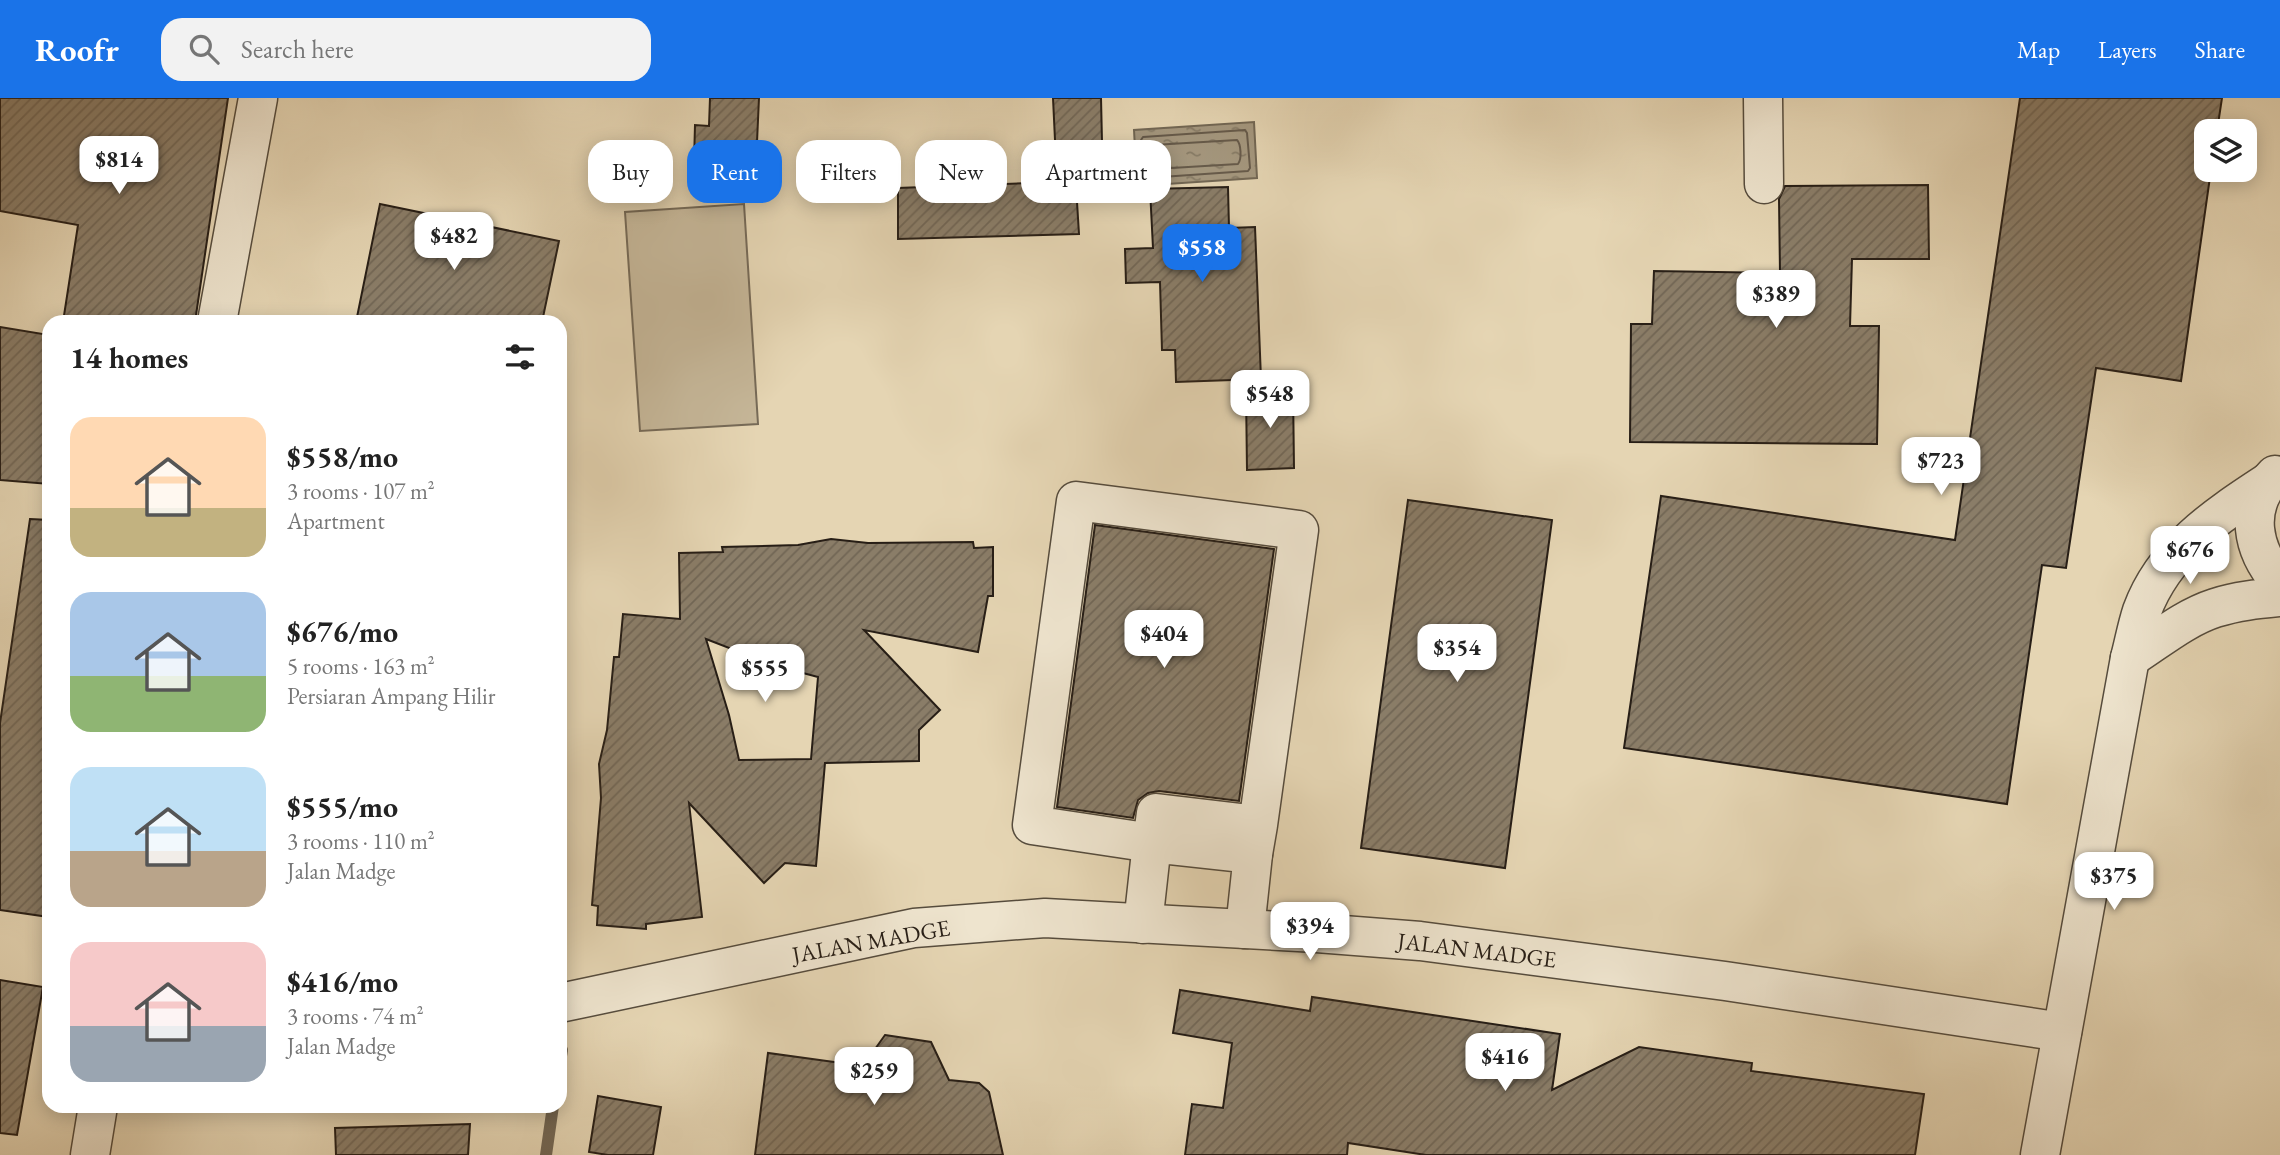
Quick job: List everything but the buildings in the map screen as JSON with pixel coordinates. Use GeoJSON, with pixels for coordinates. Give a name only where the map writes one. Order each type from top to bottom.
{"type":"FeatureCollection","features":[{"type":"Feature","properties":{"kind":"street"},"geometry":{"type":"LineString","coordinates":[[218,315],[258,98]]}},
{"type":"Feature","properties":{"kind":"street"},"geometry":{"type":"LineString","coordinates":[[1762,107],[1764,184]]}},
{"type":"Feature","properties":{"kind":"street"},"geometry":{"type":"LineString","coordinates":[[2273,476],[2257,504],[2254,526],[2257,548],[2267,568],[2280,582]]}},
{"type":"Feature","properties":{"kind":"street"},"geometry":{"type":"LineString","coordinates":[[2040,1155],[2130,658],[2142,611],[2162,572],[2186,542],[2219,514],[2273,476]]}},
{"type":"Feature","properties":{"kind":"street"},"geometry":{"type":"LineString","coordinates":[[1245,929],[1299,530],[1076,501],[1032,825],[1152,843],[1256,839]]}},
{"type":"Feature","properties":{"kind":"street"},"geometry":{"type":"LineString","coordinates":[[2130,658],[2186,621],[2213,609],[2245,600],[2280,597]]}},
{"type":"Feature","properties":{"kind":"street"},"geometry":{"type":"LineString","coordinates":[[1143,924],[1152,843]]}},
{"type":"Feature","properties":{"kind":"street","name":"JALAN MADGE"},"geometry":{"type":"LineString","coordinates":[[567,1002],[914,928],[1045,918],[1420,941],[1725,981],[2062,1032]]}},
{"type":"Feature","properties":{"kind":"street"},"geometry":{"type":"LineString","coordinates":[[90,1155],[96,1113]]}},
{"type":"Feature","properties":{"kind":"shaded area"},"geometry":{"type":"Polygon","coordinates":[[[744,204],[758,424],[640,431],[625,212],[744,204]]]}},
{"type":"Feature","properties":{"kind":"water"},"geometry":{"type":"Polygon","coordinates":[[[1254,122],[1257,178],[1171,184],[1171,140],[1135,140],[1134,130],[1254,122]]]}},
{"type":"Feature","properties":{"kind":"waterway"},"geometry":{"type":"LineString","coordinates":[[546,1155],[552,1113]]}}]}
